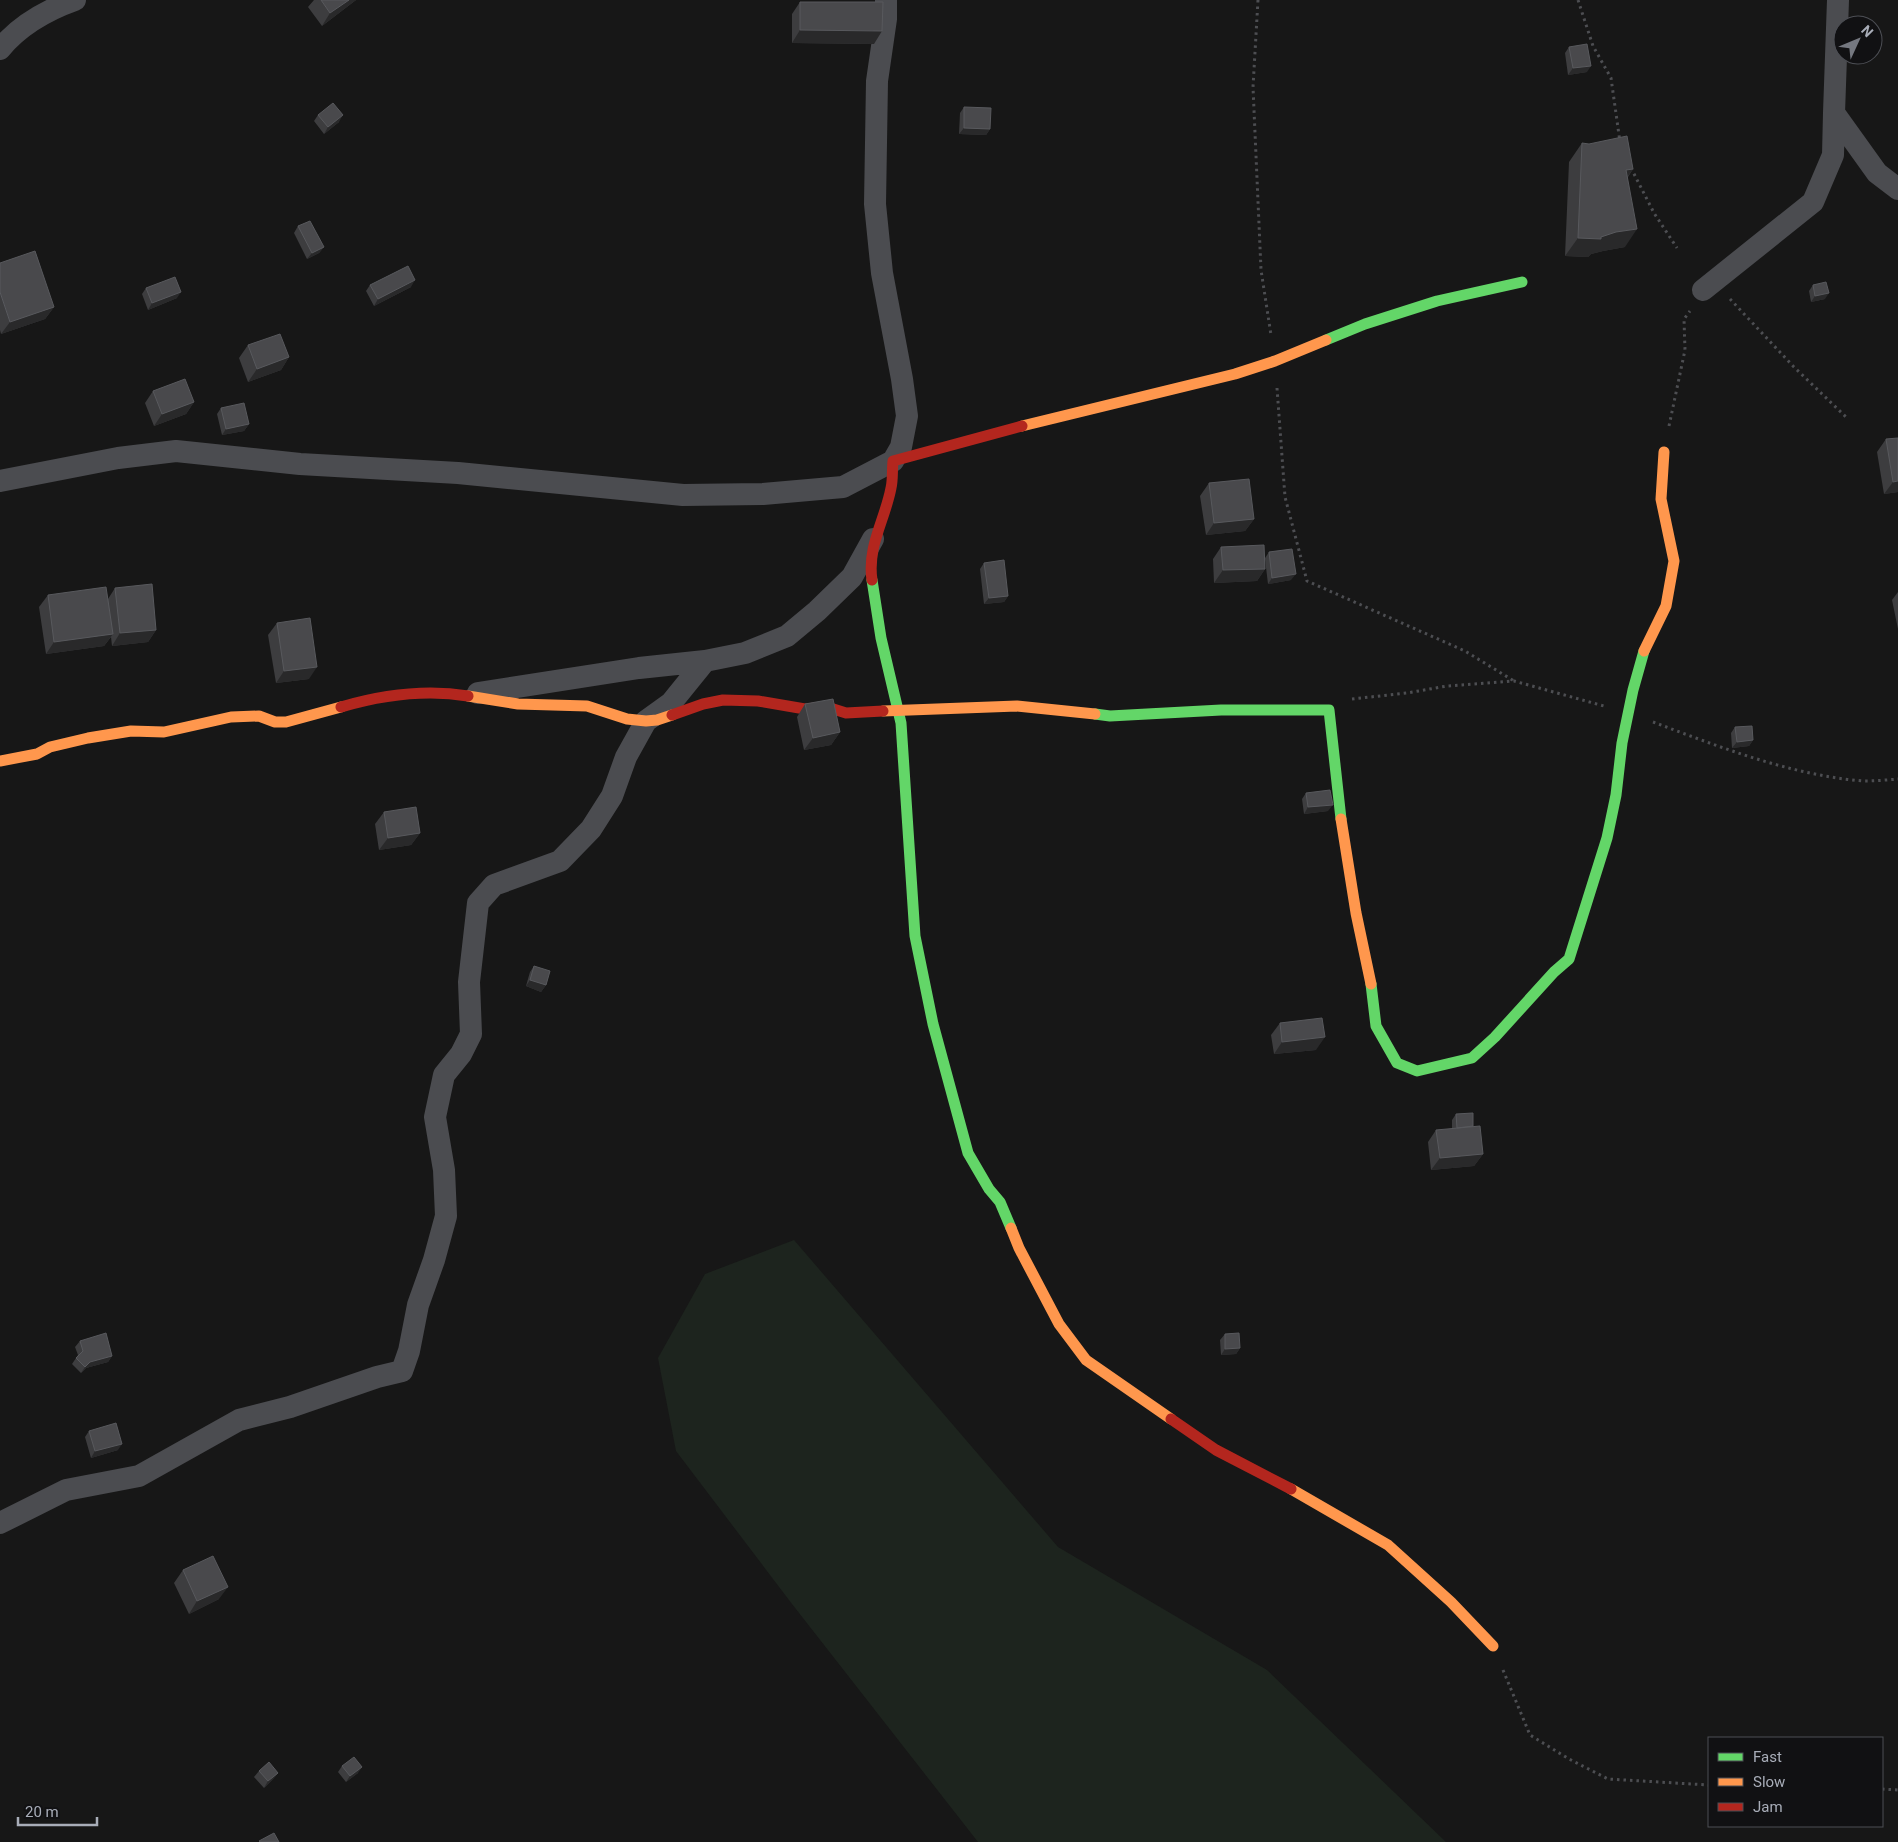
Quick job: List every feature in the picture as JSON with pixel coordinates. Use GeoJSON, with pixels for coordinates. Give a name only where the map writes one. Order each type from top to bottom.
{"type":"FeatureCollection","features":[{"type":"Feature","properties":{"kind":"street"},"geometry":{"type":"LineString","coordinates":[[0,49],[33,20],[53,8],[75,0]]}},
{"type":"Feature","properties":{"kind":"street"},"geometry":{"type":"LineString","coordinates":[[463,695],[639,668],[705,661],[745,653],[787,636],[817,611],[852,577],[876,534],[891,490],[893,461],[900,447],[907,416],[882,273],[875,204],[877,81],[886,19],[886,0]]}},
{"type":"Feature","properties":{"kind":"street"},"geometry":{"type":"LineString","coordinates":[[1703,290],[1813,202],[1833,155],[1838,0]]}},
{"type":"Feature","properties":{"kind":"street"},"geometry":{"type":"LineString","coordinates":[[1834,113],[1877,173],[1898,189]]}},
{"type":"Feature","properties":{"kind":"street"},"geometry":{"type":"LineString","coordinates":[[0,481],[118,458],[176,451],[300,464],[458,473],[683,495],[763,494],[843,487],[893,461],[1057,417],[1235,374],[1275,361],[1365,324],[1437,301],[1522,282]]}},
{"type":"Feature","properties":{"kind":"street"},"geometry":{"type":"LineString","coordinates":[[0,761],[37,754],[50,747],[88,738],[131,732],[164,732],[231,716],[259,716],[275,722],[286,722],[369,699],[404,694],[463,695],[518,704],[587,706],[627,719],[646,721],[657,720],[703,704],[723,700],[758,700],[805,709],[826,707],[846,713],[1017,706],[1110,716],[1221,710],[1329,710],[1341,819],[1356,913],[1370,977],[1376,1026],[1397,1063],[1417,1071],[1472,1058],[1495,1037],[1554,972],[1569,959],[1607,838],[1616,795],[1622,743],[1633,690],[1645,646],[1666,606],[1674,561],[1661,499],[1664,452]]}},
{"type":"Feature","properties":{"kind":"street"},"geometry":{"type":"LineString","coordinates":[[876,534],[871,571],[881,638],[901,724],[915,936],[933,1024],[952,1101],[968,1154],[989,1189],[1000,1202],[1019,1248],[1059,1324],[1086,1360],[1216,1450],[1286,1486],[1388,1546],[1451,1602],[1493,1646]]}},
{"type":"Feature","properties":{"kind":"street"},"geometry":{"type":"LineString","coordinates":[[0,1523],[66,1490],[139,1476],[240,1420],[290,1407],[378,1377],[402,1371],[409,1351],[418,1305],[434,1260],[446,1216],[444,1170],[435,1117],[444,1074],[461,1054],[471,1034],[469,982],[478,903],[494,885],[560,861],[590,829],[612,796],[626,757],[646,721],[671,703],[705,661]]}},
{"type":"Feature","properties":{"kind":"path"},"geometry":{"type":"LineString","coordinates":[[1258,0],[1253,87],[1261,270],[1275,361],[1285,497],[1307,581],[1466,651],[1514,681]]}},
{"type":"Feature","properties":{"kind":"path"},"geometry":{"type":"LineString","coordinates":[[1578,0],[1593,46],[1611,78],[1621,149]]}},
{"type":"Feature","properties":{"kind":"path"},"geometry":{"type":"LineString","coordinates":[[1630,165],[1654,213],[1676,248]]}},
{"type":"Feature","properties":{"kind":"path"},"geometry":{"type":"LineString","coordinates":[[1664,452],[1685,350],[1684,319],[1703,290],[1722,292],[1793,366],[1847,418]]}},
{"type":"Feature","properties":{"kind":"path"},"geometry":{"type":"LineString","coordinates":[[1493,1646],[1530,1735],[1569,1760],[1608,1779],[1708,1785]]}},
{"type":"Feature","properties":{"kind":"path"},"geometry":{"type":"LineString","coordinates":[[1883,1789],[1898,1790]]}},
{"type":"Feature","properties":{"kind":"shaded area"},"geometry":{"type":"Polygon","coordinates":[[[794,1240],[1058,1547],[1267,1670],[1446,1842],[978,1842],[792,1604],[676,1451],[658,1358],[705,1274],[794,1240]]]}},
{"type":"Feature","properties":{"kind":"building"},"geometry":{"type":"Polygon","coordinates":[[[321,0],[349,0],[330,13],[321,0]]]}},
{"type":"Feature","properties":{"kind":"building"},"geometry":{"type":"Polygon","coordinates":[[[800,2],[883,2],[882,31],[800,30],[800,2]]]}},
{"type":"Feature","properties":{"kind":"building"},"geometry":{"type":"Polygon","coordinates":[[[1587,44],[1591,66],[1573,68],[1569,47],[1587,44]]]}},
{"type":"Feature","properties":{"kind":"building"},"geometry":{"type":"Polygon","coordinates":[[[333,103],[343,115],[328,127],[318,115],[333,103]]]}},
{"type":"Feature","properties":{"kind":"building"},"geometry":{"type":"Polygon","coordinates":[[[964,107],[991,108],[990,129],[964,128],[964,107]]]}},
{"type":"Feature","properties":{"kind":"building"},"geometry":{"type":"Polygon","coordinates":[[[1627,136],[1633,169],[1626,170],[1637,229],[1616,232],[1601,237],[1601,239],[1578,238],[1582,143],[1589,144],[1627,136]]]}},
{"type":"Feature","properties":{"kind":"building"},"geometry":{"type":"Polygon","coordinates":[[[310,221],[324,247],[312,253],[298,226],[310,221]]]}},
{"type":"Feature","properties":{"kind":"building"},"geometry":{"type":"Polygon","coordinates":[[[35,251],[54,307],[10,322],[0,292],[0,263],[35,251]]]}},
{"type":"Feature","properties":{"kind":"building"},"geometry":{"type":"Polygon","coordinates":[[[408,266],[415,280],[378,299],[370,285],[408,266]]]}},
{"type":"Feature","properties":{"kind":"building"},"geometry":{"type":"Polygon","coordinates":[[[175,277],[181,292],[152,303],[146,288],[175,277]]]}},
{"type":"Feature","properties":{"kind":"building"},"geometry":{"type":"Polygon","coordinates":[[[1826,282],[1829,293],[1815,296],[1813,285],[1826,282]]]}},
{"type":"Feature","properties":{"kind":"building"},"geometry":{"type":"Polygon","coordinates":[[[280,334],[289,357],[257,369],[248,345],[280,334]]]}},
{"type":"Feature","properties":{"kind":"building"},"geometry":{"type":"Polygon","coordinates":[[[185,379],[194,402],[162,414],[153,391],[185,379]]]}},
{"type":"Feature","properties":{"kind":"building"},"geometry":{"type":"Polygon","coordinates":[[[244,403],[249,424],[226,429],[221,408],[244,403]]]}},
{"type":"Feature","properties":{"kind":"building"},"geometry":{"type":"Polygon","coordinates":[[[1898,438],[1898,481],[1893,482],[1886,439],[1898,438]]]}},
{"type":"Feature","properties":{"kind":"building"},"geometry":{"type":"Polygon","coordinates":[[[1249,479],[1254,519],[1214,523],[1209,483],[1249,479]]]}},
{"type":"Feature","properties":{"kind":"building"},"geometry":{"type":"Polygon","coordinates":[[[1264,545],[1265,569],[1223,570],[1221,547],[1264,545]]]}},
{"type":"Feature","properties":{"kind":"building"},"geometry":{"type":"Polygon","coordinates":[[[1292,549],[1296,574],[1272,578],[1269,552],[1292,549]]]}},
{"type":"Feature","properties":{"kind":"building"},"geometry":{"type":"Polygon","coordinates":[[[1004,560],[1008,596],[989,598],[984,563],[1004,560]]]}},
{"type":"Feature","properties":{"kind":"building"},"geometry":{"type":"Polygon","coordinates":[[[152,584],[156,630],[120,633],[115,588],[152,584]]]}},
{"type":"Feature","properties":{"kind":"building"},"geometry":{"type":"Polygon","coordinates":[[[106,587],[113,634],[54,642],[48,595],[106,587]]]}},
{"type":"Feature","properties":{"kind":"building"},"geometry":{"type":"Polygon","coordinates":[[[310,618],[317,667],[284,671],[277,623],[310,618]]]}},
{"type":"Feature","properties":{"kind":"building"},"geometry":{"type":"Polygon","coordinates":[[[833,699],[840,732],[813,738],[805,704],[833,699]]]}},
{"type":"Feature","properties":{"kind":"building"},"geometry":{"type":"Polygon","coordinates":[[[1752,726],[1753,740],[1737,742],[1735,727],[1752,726]]]}},
{"type":"Feature","properties":{"kind":"building"},"geometry":{"type":"Polygon","coordinates":[[[1330,790],[1333,805],[1308,807],[1306,793],[1330,790]]]}},
{"type":"Feature","properties":{"kind":"building"},"geometry":{"type":"Polygon","coordinates":[[[416,807],[420,833],[388,838],[384,812],[416,807]]]}},
{"type":"Feature","properties":{"kind":"building"},"geometry":{"type":"Polygon","coordinates":[[[534,966],[550,971],[546,985],[530,980],[534,966]]]}},
{"type":"Feature","properties":{"kind":"building"},"geometry":{"type":"Polygon","coordinates":[[[1322,1018],[1325,1037],[1282,1042],[1280,1023],[1322,1018]]]}},
{"type":"Feature","properties":{"kind":"building"},"geometry":{"type":"Polygon","coordinates":[[[1473,1113],[1473,1126],[1457,1128],[1456,1114],[1473,1113]]]}},
{"type":"Feature","properties":{"kind":"building"},"geometry":{"type":"Polygon","coordinates":[[[1480,1126],[1483,1154],[1440,1158],[1436,1130],[1480,1126]]]}},
{"type":"Feature","properties":{"kind":"building"},"geometry":{"type":"Polygon","coordinates":[[[106,1333],[112,1356],[90,1362],[85,1367],[76,1358],[83,1351],[80,1341],[106,1333]]]}},
{"type":"Feature","properties":{"kind":"building"},"geometry":{"type":"Polygon","coordinates":[[[1239,1333],[1240,1348],[1225,1349],[1225,1334],[1239,1333]]]}},
{"type":"Feature","properties":{"kind":"building"},"geometry":{"type":"Polygon","coordinates":[[[116,1423],[122,1444],[95,1451],[89,1431],[116,1423]]]}},
{"type":"Feature","properties":{"kind":"building"},"geometry":{"type":"Polygon","coordinates":[[[213,1556],[228,1587],[197,1601],[183,1570],[213,1556]]]}},
{"type":"Feature","properties":{"kind":"building"},"geometry":{"type":"Polygon","coordinates":[[[354,1757],[362,1767],[350,1776],[342,1766],[354,1757]]]}},
{"type":"Feature","properties":{"kind":"building"},"geometry":{"type":"Polygon","coordinates":[[[269,1762],[278,1773],[268,1781],[259,1771],[269,1762]]]}},
{"type":"Feature","properties":{"kind":"building"},"geometry":{"type":"Polygon","coordinates":[[[274,1833],[279,1842],[259,1841],[274,1833]]]}},
{"type":"Feature","properties":{"kind":"traffic: fast"},"geometry":{"type":"LineString","coordinates":[[1326,340],[1365,324],[1437,301],[1522,282]]}},
{"type":"Feature","properties":{"kind":"traffic: fast"},"geometry":{"type":"LineString","coordinates":[[872,580],[881,638],[901,723],[915,936],[933,1024],[968,1153],[989,1189],[1000,1202],[1011,1228]]}},
{"type":"Feature","properties":{"kind":"traffic: fast"},"geometry":{"type":"LineString","coordinates":[[1371,984],[1376,1026],[1397,1063],[1417,1071],[1472,1058],[1495,1037],[1554,972],[1569,959],[1607,838],[1616,795],[1622,743],[1633,690],[1644,651]]}},
{"type":"Feature","properties":{"kind":"traffic: fast"},"geometry":{"type":"LineString","coordinates":[[1095,714],[1110,716],[1221,710],[1329,710],[1341,819]]}},
{"type":"Feature","properties":{"kind":"traffic: slow"},"geometry":{"type":"LineString","coordinates":[[1022,426],[1235,374],[1275,361],[1326,340]]}},
{"type":"Feature","properties":{"kind":"traffic: slow"},"geometry":{"type":"LineString","coordinates":[[1644,651],[1666,606],[1674,561],[1661,499],[1664,452]]}},
{"type":"Feature","properties":{"kind":"traffic: slow"},"geometry":{"type":"LineString","coordinates":[[468,696],[518,704],[587,706],[627,719],[646,721],[672,715]]}},
{"type":"Feature","properties":{"kind":"traffic: slow"},"geometry":{"type":"LineString","coordinates":[[883,711],[1017,706],[1095,714]]}},
{"type":"Feature","properties":{"kind":"traffic: slow"},"geometry":{"type":"LineString","coordinates":[[0,761],[37,754],[50,747],[88,738],[131,731],[164,732],[231,717],[259,716],[275,722],[286,722],[341,707]]}},
{"type":"Feature","properties":{"kind":"traffic: slow"},"geometry":{"type":"LineString","coordinates":[[1341,819],[1356,913],[1371,984]]}},
{"type":"Feature","properties":{"kind":"traffic: slow"},"geometry":{"type":"LineString","coordinates":[[1011,1228],[1019,1248],[1059,1324],[1086,1360],[1171,1419]]}},
{"type":"Feature","properties":{"kind":"traffic: slow"},"geometry":{"type":"LineString","coordinates":[[1291,1489],[1388,1545],[1451,1602],[1493,1646]]}},
{"type":"Feature","properties":{"kind":"traffic: jam"},"geometry":{"type":"LineString","coordinates":[[872,580],[871,568],[874,544],[891,488],[893,461],[1022,426]]}},
{"type":"Feature","properties":{"kind":"traffic: jam"},"geometry":{"type":"LineString","coordinates":[[341,707],[372,699],[404,694],[436,693],[468,696]]}},
{"type":"Feature","properties":{"kind":"traffic: jam"},"geometry":{"type":"LineString","coordinates":[[672,715],[703,704],[723,700],[758,701],[805,709],[827,707],[846,713],[883,711]]}},
{"type":"Feature","properties":{"kind":"traffic: jam"},"geometry":{"type":"LineString","coordinates":[[1171,1419],[1216,1450],[1291,1489]]}}]}
